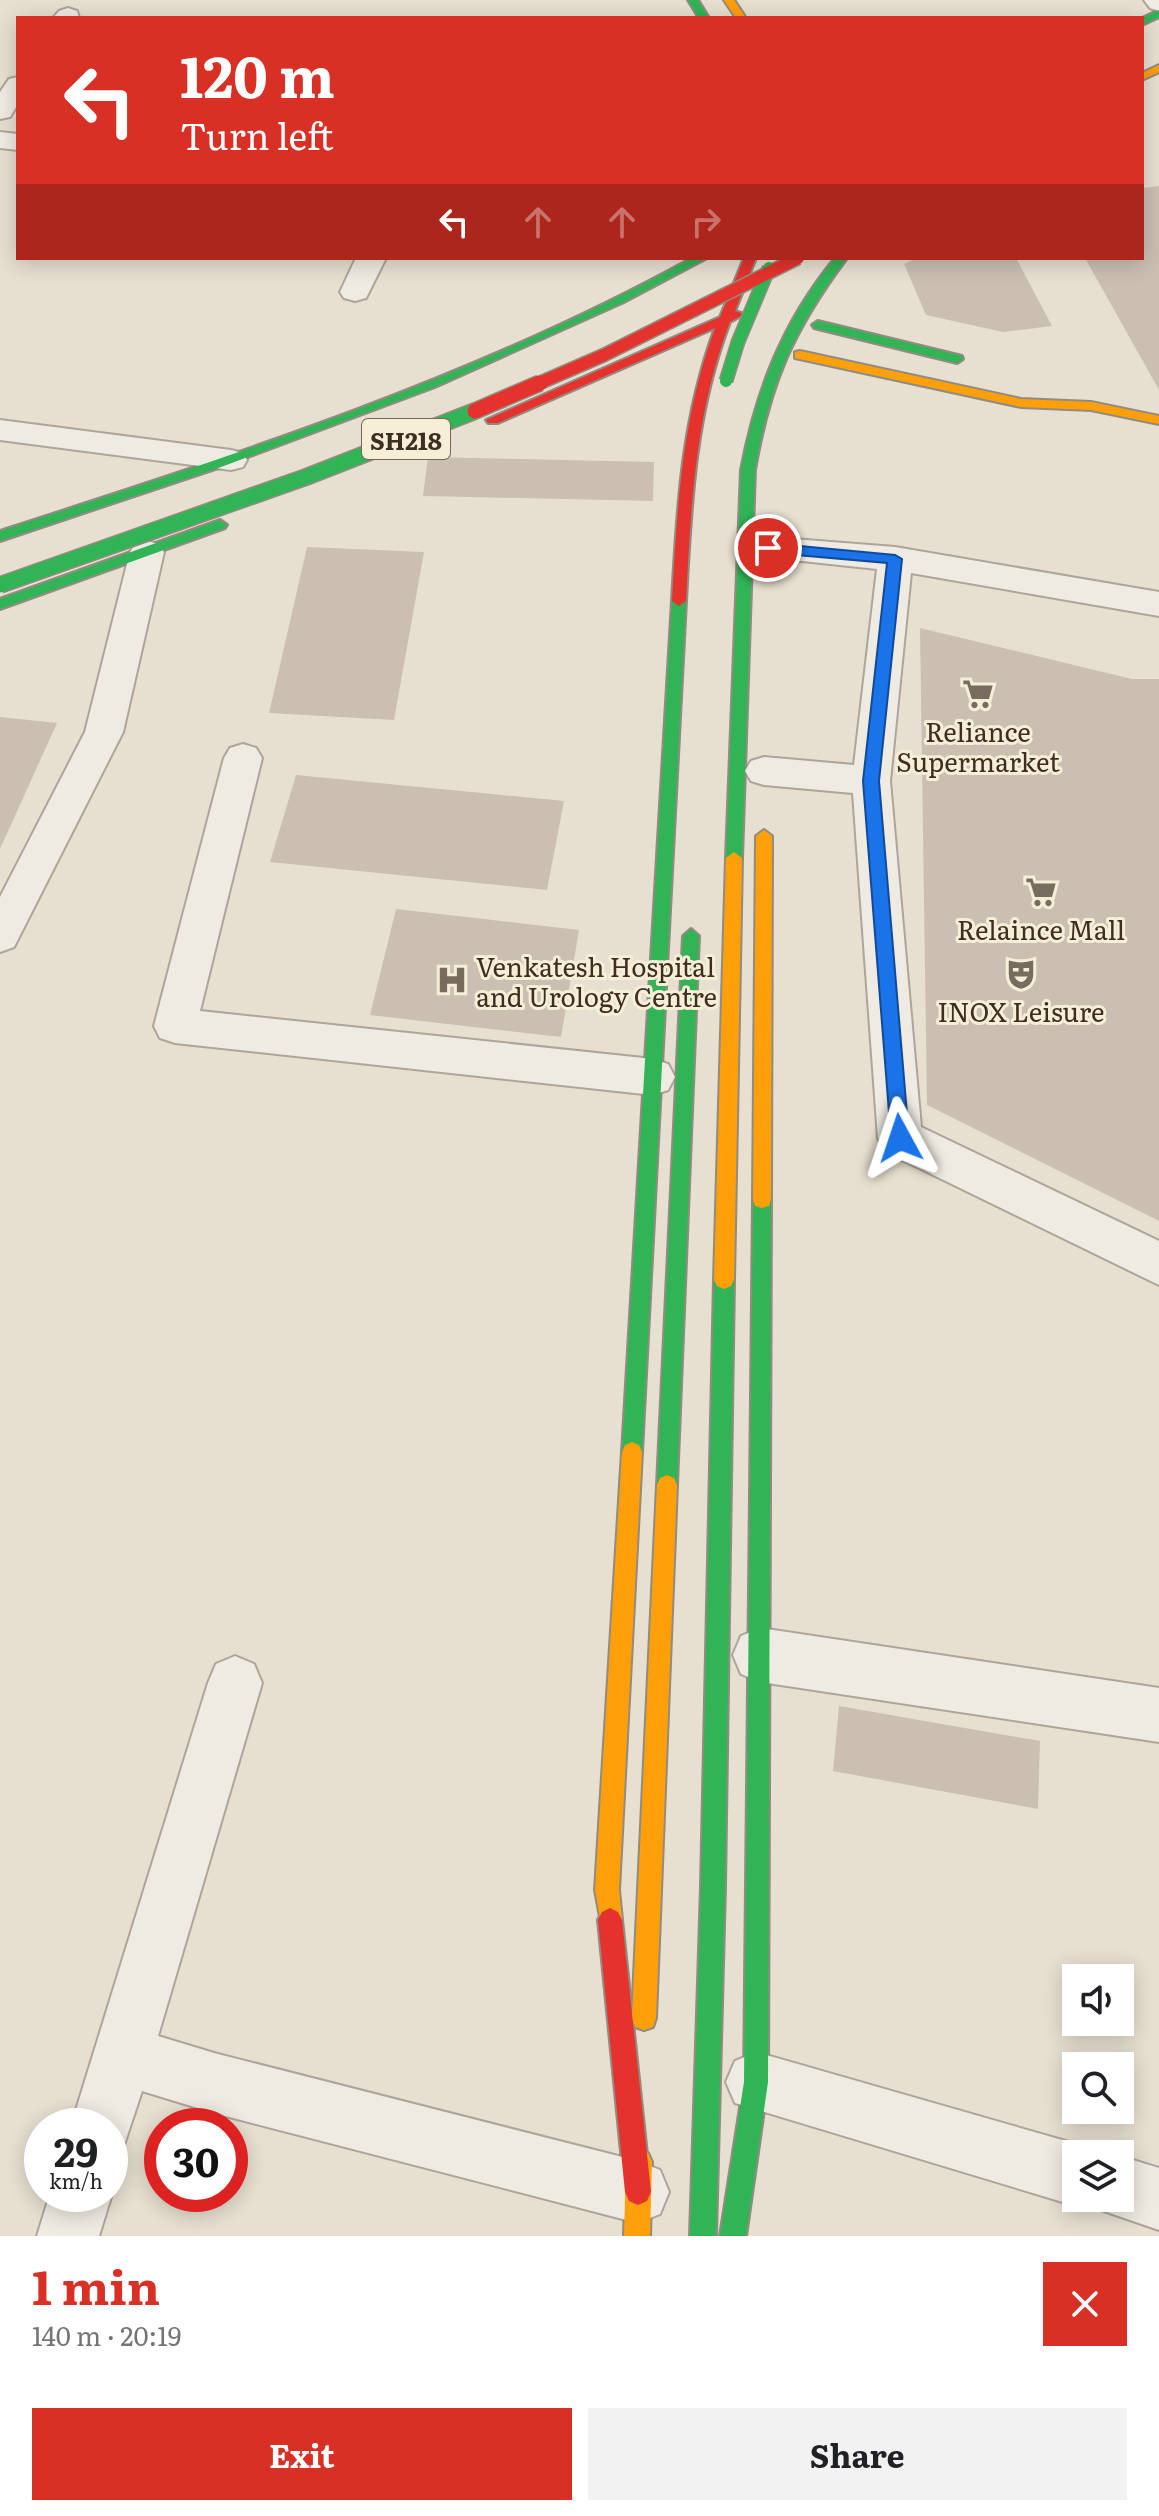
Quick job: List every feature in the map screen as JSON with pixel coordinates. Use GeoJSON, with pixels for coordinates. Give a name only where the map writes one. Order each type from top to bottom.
{"type":"FeatureCollection","features":[{"type":"Feature","properties":{"kind":"main road"},"geometry":{"type":"LineString","coordinates":[[0,536],[231,460],[435,385],[530,343],[697,260]]}},
{"type":"Feature","properties":{"kind":"main road"},"geometry":{"type":"LineString","coordinates":[[726,270],[746,260]]}},
{"type":"Feature","properties":{"kind":"main road"},"geometry":{"type":"LineString","coordinates":[[638,2214],[607,1890],[653,1077],[689,461],[697,406],[710,358],[749,260]]}},
{"type":"Feature","properties":{"kind":"main road"},"geometry":{"type":"LineString","coordinates":[[723,394],[738,342],[772,260]]}},
{"type":"Feature","properties":{"kind":"main road","name":"SH218"},"geometry":{"type":"LineString","coordinates":[[0,585],[231,505],[509,400],[647,338],[794,260]]}},
{"type":"Feature","properties":{"kind":"main road"},"geometry":{"type":"LineString","coordinates":[[0,604],[450,437],[724,322],[825,260]]}},
{"type":"Feature","properties":{"kind":"main road"},"geometry":{"type":"LineString","coordinates":[[703,2236],[713,1887],[728,1035],[748,470],[754,423],[782,342],[803,306],[839,260]]}},
{"type":"Feature","properties":{"kind":"main road"},"geometry":{"type":"LineString","coordinates":[[771,450],[788,378],[851,260]]}},
{"type":"Feature","properties":{"kind":"main road"},"geometry":{"type":"LineString","coordinates":[[818,325],[969,362]]}},
{"type":"Feature","properties":{"kind":"main road"},"geometry":{"type":"LineString","coordinates":[[800,355],[1021,403],[1091,406],[1159,420]]}},
{"type":"Feature","properties":{"kind":"main road"},"geometry":{"type":"LineString","coordinates":[[1042,383],[1091,406]]}},
{"type":"Feature","properties":{"kind":"main road","name":"SH218"},"geometry":{"type":"LineString","coordinates":[[101,529],[231,486],[408,417]]}},
{"type":"Feature","properties":{"kind":"main road"},"geometry":{"type":"LineString","coordinates":[[733,2236],[756,2082],[764,825]]}},
{"type":"Feature","properties":{"kind":"main road"},"geometry":{"type":"LineString","coordinates":[[638,2214],[647,1891],[691,923]]}},
{"type":"Feature","properties":{"kind":"street"},"geometry":{"type":"LineString","coordinates":[[0,111],[16,88]]}},
{"type":"Feature","properties":{"kind":"street"},"geometry":{"type":"LineString","coordinates":[[355,292],[370,260]]}},
{"type":"Feature","properties":{"kind":"street"},"geometry":{"type":"LineString","coordinates":[[0,430],[231,460]]}},
{"type":"Feature","properties":{"kind":"street"},"geometry":{"type":"LineString","coordinates":[[768,549],[895,559],[1159,604]]}},
{"type":"Feature","properties":{"kind":"street"},"geometry":{"type":"LineString","coordinates":[[0,936],[104,732],[147,552]]}},
{"type":"Feature","properties":{"kind":"street"},"geometry":{"type":"LineString","coordinates":[[895,559],[871,781],[900,1138],[1159,1264]]}},
{"type":"Feature","properties":{"kind":"street"},"geometry":{"type":"LineString","coordinates":[[243,758],[175,1026],[653,1077]]}},
{"type":"Feature","properties":{"kind":"street"},"geometry":{"type":"LineString","coordinates":[[764,773],[871,781]]}},
{"type":"Feature","properties":{"kind":"street"},"geometry":{"type":"LineString","coordinates":[[760,1655],[1159,1715]]}},
{"type":"Feature","properties":{"kind":"street"},"geometry":{"type":"LineString","coordinates":[[107,2108],[235,1683]]}},
{"type":"Feature","properties":{"kind":"street"},"geometry":{"type":"LineString","coordinates":[[123,2055],[638,2214]]}},
{"type":"Feature","properties":{"kind":"street"},"geometry":{"type":"LineString","coordinates":[[756,2082],[1062,2171]]}},
{"type":"Feature","properties":{"kind":"street"},"geometry":{"type":"LineString","coordinates":[[1134,2191],[1159,2199]]}},
{"type":"Feature","properties":{"kind":"street"},"geometry":{"type":"LineString","coordinates":[[68,2236],[75,2212]]}},
{"type":"Feature","properties":{"kind":"building"},"geometry":{"type":"Polygon","coordinates":[[[1159,186],[1159,390],[1086,260],[1144,260],[1144,188],[1159,186]]]}},
{"type":"Feature","properties":{"kind":"building"},"geometry":{"type":"Polygon","coordinates":[[[913,260],[1017,260],[1052,326],[1003,332],[926,315],[904,264],[913,260]]]}},
{"type":"Feature","properties":{"kind":"building"},"geometry":{"type":"Polygon","coordinates":[[[428,457],[654,462],[653,501],[423,496],[428,457]]]}},
{"type":"Feature","properties":{"kind":"building"},"geometry":{"type":"Polygon","coordinates":[[[307,547],[424,552],[394,720],[269,713],[307,547]]]}},
{"type":"Feature","properties":{"kind":"building","name":"Relaince Mall"},"geometry":{"type":"Polygon","coordinates":[[[920,628],[1132,679],[1159,679],[1159,1221],[927,1105],[920,628]]]}},
{"type":"Feature","properties":{"kind":"building"},"geometry":{"type":"Polygon","coordinates":[[[0,717],[57,723],[0,849],[0,717]]]}},
{"type":"Feature","properties":{"kind":"building"},"geometry":{"type":"Polygon","coordinates":[[[296,775],[564,801],[547,890],[270,862],[296,775]]]}},
{"type":"Feature","properties":{"kind":"building"},"geometry":{"type":"Polygon","coordinates":[[[396,909],[579,930],[561,1037],[370,1015],[396,909]]]}},
{"type":"Feature","properties":{"kind":"building"},"geometry":{"type":"Polygon","coordinates":[[[839,1706],[1040,1741],[1038,1809],[833,1771],[839,1706]]]}},
{"type":"Feature","properties":{"kind":"traffic: fast"},"geometry":{"type":"LineString","coordinates":[[693,0],[703,16]]}},
{"type":"Feature","properties":{"kind":"traffic: fast"},"geometry":{"type":"LineString","coordinates":[[1144,21],[1159,13]]}},
{"type":"Feature","properties":{"kind":"traffic: fast"},"geometry":{"type":"LineString","coordinates":[[0,536],[217,464],[360,412],[501,355],[697,260]]}},
{"type":"Feature","properties":{"kind":"traffic: fast"},"geometry":{"type":"LineString","coordinates":[[734,858],[748,470],[753,440],[768,384],[791,331],[805,306],[839,260]]}},
{"type":"Feature","properties":{"kind":"traffic: fast"},"geometry":{"type":"LineString","coordinates":[[726,381],[738,342],[769,268]]}},
{"type":"Feature","properties":{"kind":"traffic: fast"},"geometry":{"type":"LineString","coordinates":[[818,325],[957,359]]}},
{"type":"Feature","properties":{"kind":"traffic: fast"},"geometry":{"type":"LineString","coordinates":[[0,585],[306,477],[475,411]]}},
{"type":"Feature","properties":{"kind":"traffic: fast"},"geometry":{"type":"LineString","coordinates":[[0,604],[220,525]]}},
{"type":"Feature","properties":{"kind":"traffic: fast"},"geometry":{"type":"LineString","coordinates":[[632,1452],[679,601]]}},
{"type":"Feature","properties":{"kind":"traffic: fast"},"geometry":{"type":"LineString","coordinates":[[667,1485],[691,936]]}},
{"type":"Feature","properties":{"kind":"traffic: fast"},"geometry":{"type":"LineString","coordinates":[[733,2236],[756,2082],[762,1200]]}},
{"type":"Feature","properties":{"kind":"traffic: fast"},"geometry":{"type":"LineString","coordinates":[[703,2236],[724,1280]]}},
{"type":"Feature","properties":{"kind":"traffic: slow"},"geometry":{"type":"LineString","coordinates":[[729,0],[740,16]]}},
{"type":"Feature","properties":{"kind":"traffic: slow"},"geometry":{"type":"LineString","coordinates":[[1144,76],[1159,68]]}},
{"type":"Feature","properties":{"kind":"traffic: slow"},"geometry":{"type":"LineString","coordinates":[[800,355],[1021,403],[1091,406],[1159,420]]}},
{"type":"Feature","properties":{"kind":"traffic: slow"},"geometry":{"type":"LineString","coordinates":[[762,1200],[764,836]]}},
{"type":"Feature","properties":{"kind":"traffic: slow"},"geometry":{"type":"LineString","coordinates":[[724,1280],[734,858]]}},
{"type":"Feature","properties":{"kind":"traffic: slow"},"geometry":{"type":"LineString","coordinates":[[610,1920],[607,1890],[632,1452]]}},
{"type":"Feature","properties":{"kind":"traffic: slow"},"geometry":{"type":"LineString","coordinates":[[644,2018],[667,1485]]}},
{"type":"Feature","properties":{"kind":"traffic: slow"},"geometry":{"type":"LineString","coordinates":[[637,2236],[639,2162]]}},
{"type":"Feature","properties":{"kind":"traffic: jam"},"geometry":{"type":"LineString","coordinates":[[679,601],[684,502],[693,428],[708,366],[749,260]]}},
{"type":"Feature","properties":{"kind":"traffic: jam"},"geometry":{"type":"LineString","coordinates":[[475,411],[604,355],[794,260]]}},
{"type":"Feature","properties":{"kind":"traffic: jam"},"geometry":{"type":"LineString","coordinates":[[493,420],[738,314]]}},
{"type":"Feature","properties":{"kind":"traffic: jam"},"geometry":{"type":"LineString","coordinates":[[610,1920],[638,2192]]}},
{"type":"Feature","properties":{"kind":"place","name":"Reliance Supermarket"},"geometry":{"type":"Point","coordinates":[978,694]}},
{"type":"Feature","properties":{"kind":"place","name":"Relaince Mall"},"geometry":{"type":"Point","coordinates":[1041,892]}},
{"type":"Feature","properties":{"kind":"place","name":"INOX Leisure"},"geometry":{"type":"Point","coordinates":[1021,974]}},
{"type":"Feature","properties":{"kind":"place","name":"Venkatesh Hospital and Urology Centre"},"geometry":{"type":"Point","coordinates":[452,980]}},
{"type":"Feature","properties":{"kind":"route"},"geometry":{"type":"LineString","coordinates":[[768,548],[895,559],[871,781],[900,1138]]}}]}
